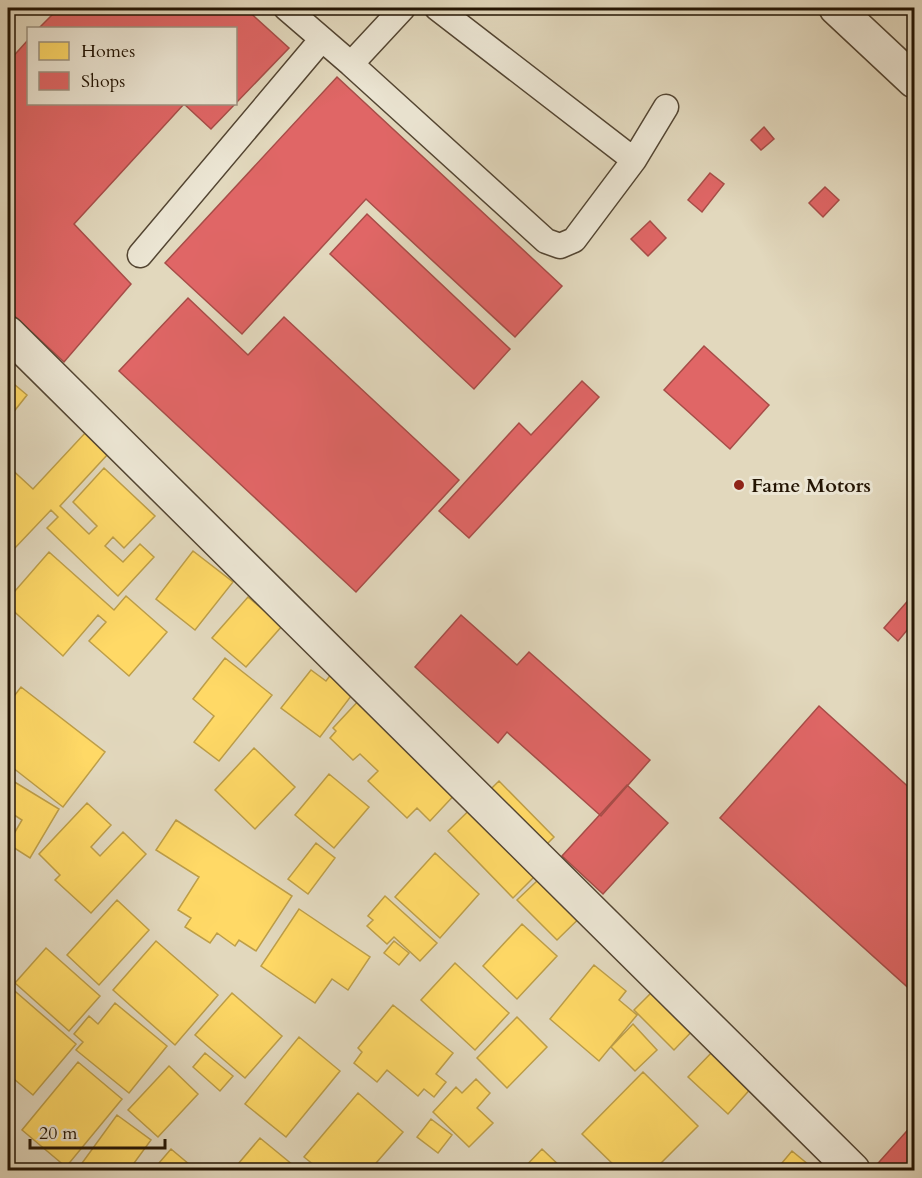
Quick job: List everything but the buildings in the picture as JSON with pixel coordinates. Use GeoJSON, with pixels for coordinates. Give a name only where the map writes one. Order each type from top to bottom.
{"type":"FeatureCollection","features":[{"type":"Feature","properties":{"kind":"street"},"geometry":{"type":"LineString","coordinates":[[836,8],[915,81]]}},
{"type":"Feature","properties":{"kind":"street"},"geometry":{"type":"LineString","coordinates":[[8,333],[853,1170]]}},
{"type":"Feature","properties":{"kind":"lane"},"geometry":{"type":"LineString","coordinates":[[286,8],[546,241],[560,246],[574,240],[634,160],[666,107]]}},
{"type":"Feature","properties":{"kind":"lane"},"geometry":{"type":"LineString","coordinates":[[351,64],[403,8]]}},
{"type":"Feature","properties":{"kind":"lane"},"geometry":{"type":"LineString","coordinates":[[437,8],[634,160]]}},
{"type":"Feature","properties":{"kind":"lane"},"geometry":{"type":"LineString","coordinates":[[140,255],[322,39]]}},
{"type":"Feature","properties":{"kind":"place","name":"Fame Motors"},"geometry":{"type":"Point","coordinates":[739,485]}}]}
